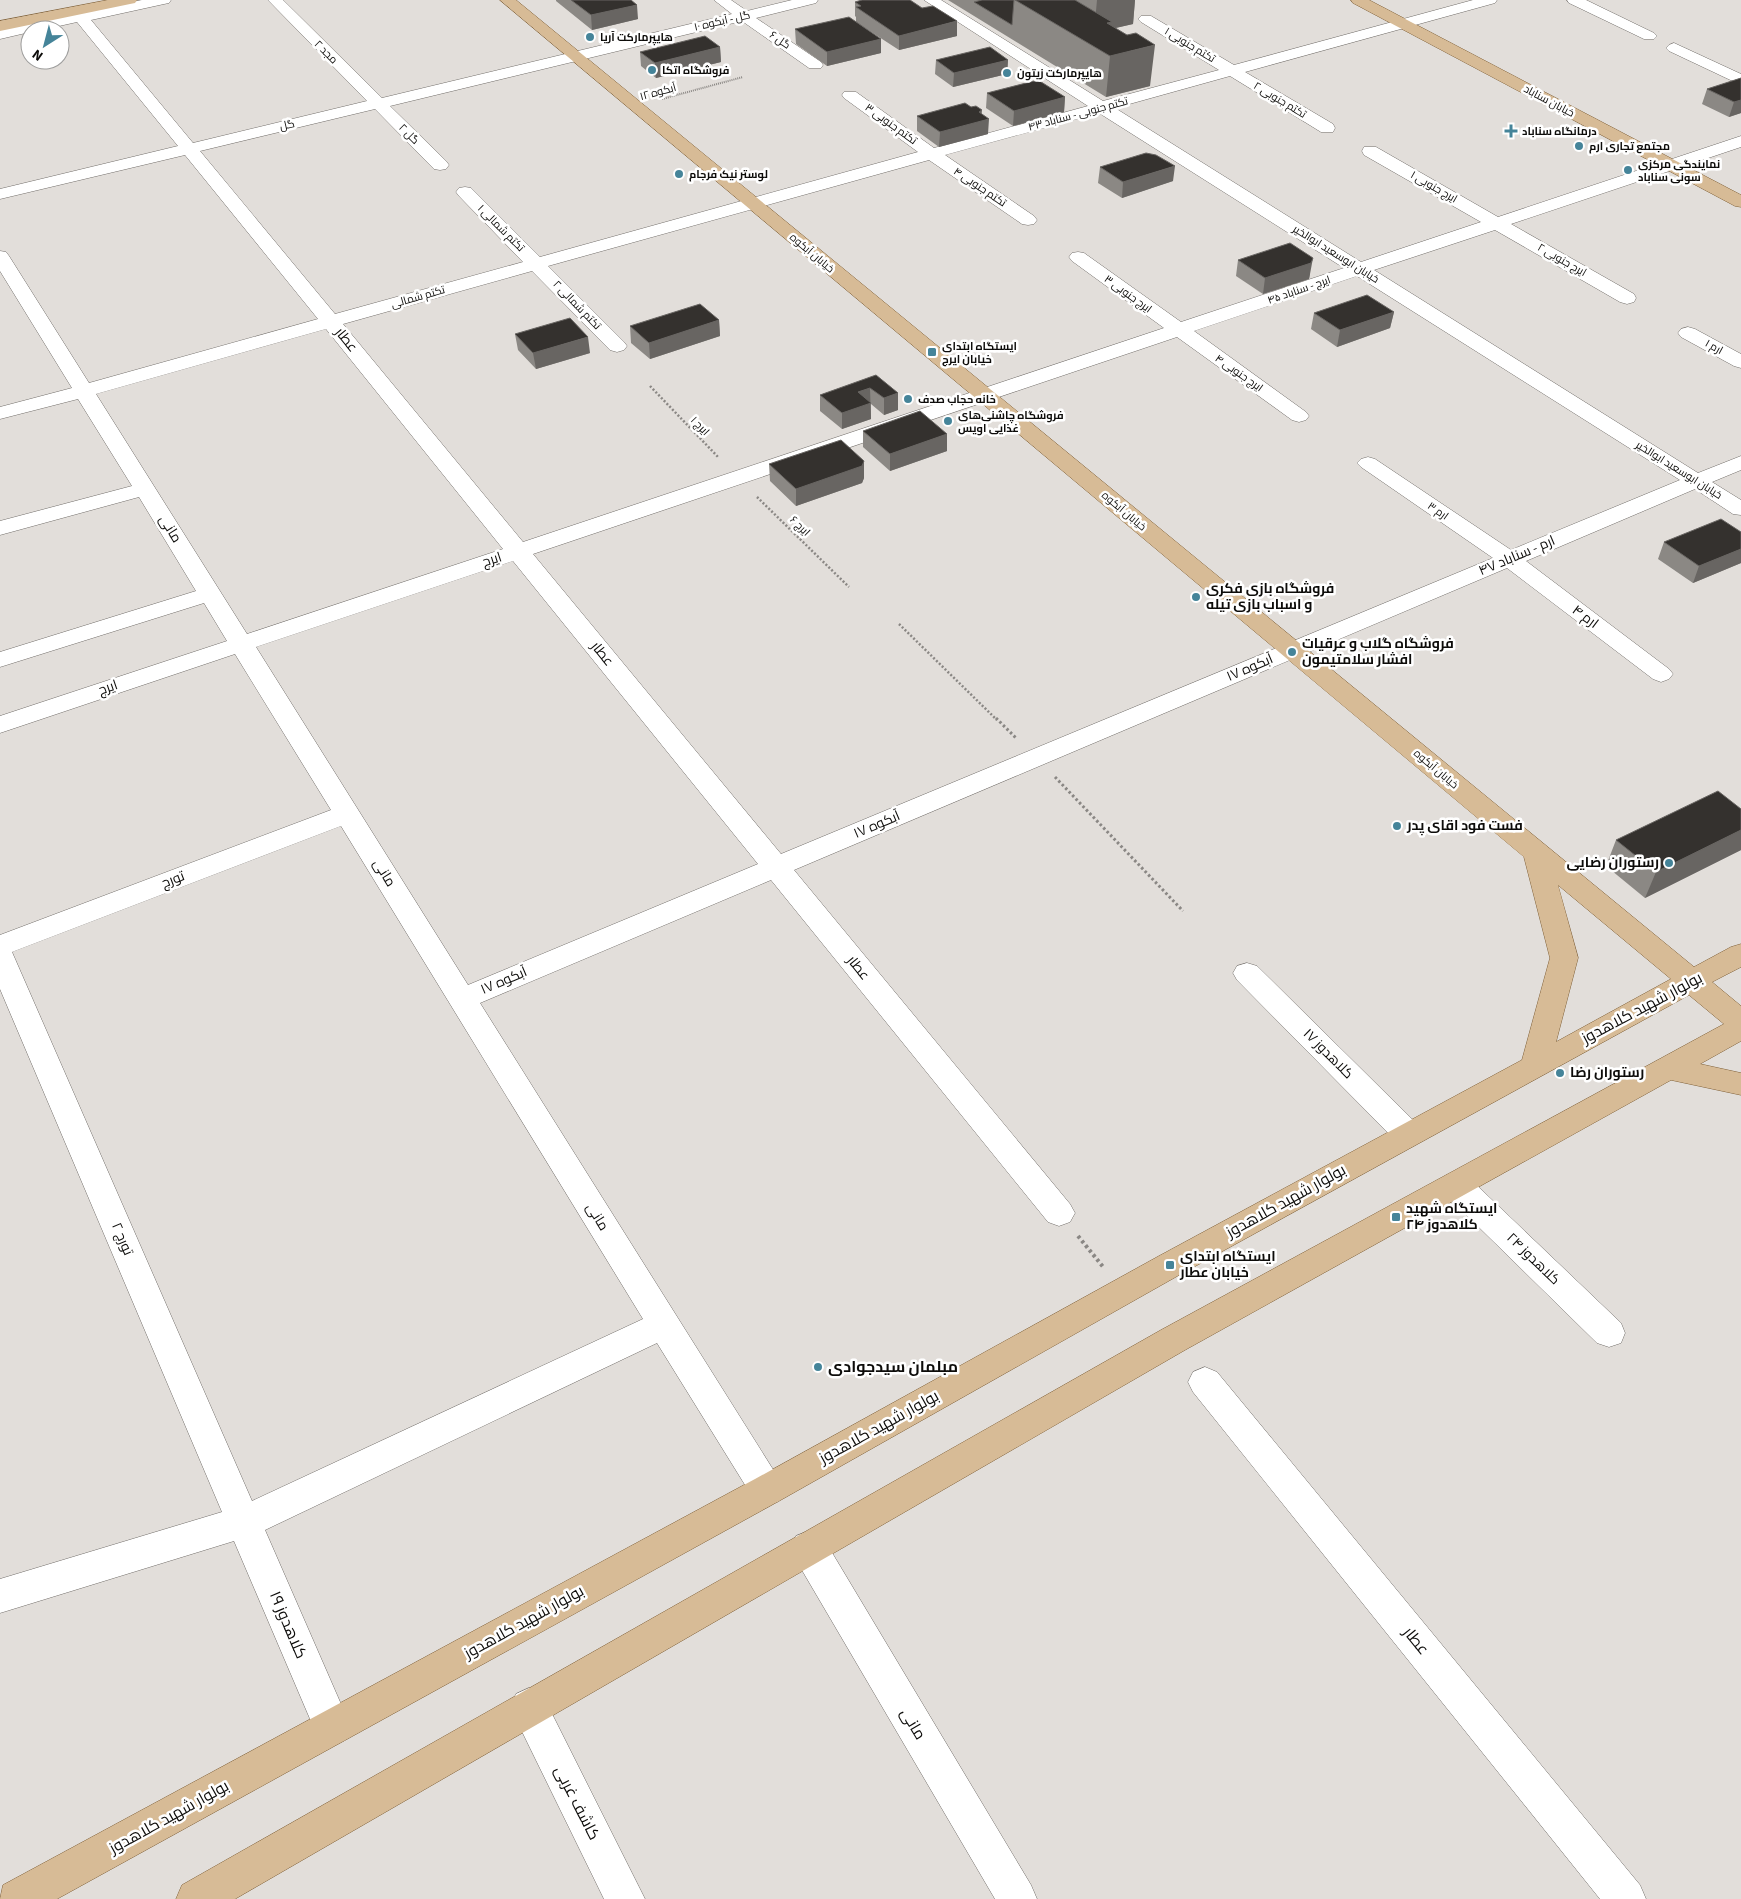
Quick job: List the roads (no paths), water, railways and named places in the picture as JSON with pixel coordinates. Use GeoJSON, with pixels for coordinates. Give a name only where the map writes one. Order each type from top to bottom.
{"type":"FeatureCollection","features":[{"type":"Feature","properties":{"kind":"main road"},"geometry":{"type":"LineString","coordinates":[[0,26],[130,0]]}},
{"type":"Feature","properties":{"kind":"main road","name":"خیابان آبکوه"},"geometry":{"type":"LineString","coordinates":[[507,0],[1741,1022]]}},
{"type":"Feature","properties":{"kind":"main road","name":"خیابان سناباد"},"geometry":{"type":"LineString","coordinates":[[1358,0],[1741,202]]}},
{"type":"Feature","properties":{"kind":"main road"},"geometry":{"type":"LineString","coordinates":[[0,16],[72,1]]}},
{"type":"Feature","properties":{"kind":"main road"},"geometry":{"type":"LineString","coordinates":[[1535,1065],[1564,958],[1536,852]]}},
{"type":"Feature","properties":{"kind":"main road","name":"بولوار شهید کلاهدوز"},"geometry":{"type":"LineString","coordinates":[[17,1899],[767,1490],[1408,1134],[1741,954]]}},
{"type":"Feature","properties":{"kind":"main road"},"geometry":{"type":"LineString","coordinates":[[206,1897],[529,1708],[1173,1340],[1741,1028]]}},
{"type":"Feature","properties":{"kind":"main road"},"geometry":{"type":"LineString","coordinates":[[1668,1068],[1741,1084]]}},
{"type":"Feature","properties":{"kind":"street"},"geometry":{"type":"LineString","coordinates":[[0,34],[164,0]]}},
{"type":"Feature","properties":{"kind":"street","name":"مجد ۲"},"geometry":{"type":"LineString","coordinates":[[275,0],[377,103]]}},
{"type":"Feature","properties":{"kind":"street","name":"گل ۶"},"geometry":{"type":"LineString","coordinates":[[721,0],[814,64]]}},
{"type":"Feature","properties":{"kind":"street","name":"گل - آبکوه ۱۰"},"geometry":{"type":"LineString","coordinates":[[574,56],[811,0]]}},
{"type":"Feature","properties":{"kind":"street","name":"خیابان ابوسعید ابوالخیر"},"geometry":{"type":"LineString","coordinates":[[931,0],[1741,509]]}},
{"type":"Feature","properties":{"kind":"street","name":"تکتم جنوبی - سناباد ۴۳"},"geometry":{"type":"LineString","coordinates":[[752,203],[1490,0]]}},
{"type":"Feature","properties":{"kind":"street"},"geometry":{"type":"LineString","coordinates":[[1574,0],[1649,36]]}},
{"type":"Feature","properties":{"kind":"street","name":"عطار"},"geometry":{"type":"LineString","coordinates":[[81,17],[1059,1213]]}},
{"type":"Feature","properties":{"kind":"street","name":"تکتم جنوبی ۱"},"geometry":{"type":"LineString","coordinates":[[1146,19],[1233,71]]}},
{"type":"Feature","properties":{"kind":"street"},"geometry":{"type":"LineString","coordinates":[[1674,48],[1741,80]]}},
{"type":"Feature","properties":{"kind":"street","name":"گل"},"geometry":{"type":"LineString","coordinates":[[0,194],[574,56]]}},
{"type":"Feature","properties":{"kind":"street","name":"تکتم جنوبی ۲"},"geometry":{"type":"LineString","coordinates":[[1233,71],[1327,128]]}},
{"type":"Feature","properties":{"kind":"street","name":"تکتم جنوبی ۳"},"geometry":{"type":"LineString","coordinates":[[850,95],[932,154]]}},
{"type":"Feature","properties":{"kind":"street","name":"گل ۲"},"geometry":{"type":"LineString","coordinates":[[377,103],[440,165]]}},
{"type":"Feature","properties":{"kind":"street","name":"ایرج - سناباد ۴۵"},"geometry":{"type":"LineString","coordinates":[[985,396],[1741,140]]}},
{"type":"Feature","properties":{"kind":"street","name":"ایرج جنوبی ۱"},"geometry":{"type":"LineString","coordinates":[[1370,151],[1497,223]]}},
{"type":"Feature","properties":{"kind":"street","name":"تکتم جنوبی ۴"},"geometry":{"type":"LineString","coordinates":[[932,154],[1028,220]]}},
{"type":"Feature","properties":{"kind":"street","name":"تکتم شمالی ۱"},"geometry":{"type":"LineString","coordinates":[[465,192],[537,264]]}},
{"type":"Feature","properties":{"kind":"street","name":"تکتم شمالی"},"geometry":{"type":"LineString","coordinates":[[0,413],[752,203]]}},
{"type":"Feature","properties":{"kind":"street","name":"ایرج جنوبی ۲"},"geometry":{"type":"LineString","coordinates":[[1497,223],[1626,298]]}},
{"type":"Feature","properties":{"kind":"street","name":"مانی"},"geometry":{"type":"LineString","coordinates":[[0,256],[767,1490]]}},
{"type":"Feature","properties":{"kind":"street","name":"ایرج جنوبی ۳"},"geometry":{"type":"LineString","coordinates":[[1078,257],[1178,331]]}},
{"type":"Feature","properties":{"kind":"street","name":"تکتم شمالی ۲"},"geometry":{"type":"LineString","coordinates":[[537,264],[617,346]]}},
{"type":"Feature","properties":{"kind":"street","name":"ایرج جنوبی ۴"},"geometry":{"type":"LineString","coordinates":[[1178,331],[1299,416]]}},
{"type":"Feature","properties":{"kind":"street","name":"ارم ۱"},"geometry":{"type":"LineString","coordinates":[[1688,333],[1741,362]]}},
{"type":"Feature","properties":{"kind":"street","name":"ایرج"},"geometry":{"type":"LineString","coordinates":[[0,725],[985,396]]}},
{"type":"Feature","properties":{"kind":"street","name":"ارم - سناباد ۴۷"},"geometry":{"type":"LineString","coordinates":[[1292,650],[1741,462]]}},
{"type":"Feature","properties":{"kind":"street","name":"ارم ۳"},"geometry":{"type":"LineString","coordinates":[[1368,463],[1509,559]]}},
{"type":"Feature","properties":{"kind":"street"},"geometry":{"type":"LineString","coordinates":[[0,528],[145,489]]}},
{"type":"Feature","properties":{"kind":"street","name":"ارم ۴"},"geometry":{"type":"LineString","coordinates":[[1509,559],[1661,674]]}},
{"type":"Feature","properties":{"kind":"street"},"geometry":{"type":"LineString","coordinates":[[0,660],[210,594]]}},
{"type":"Feature","properties":{"kind":"street","name":"آبکوه ۱۷"},"geometry":{"type":"LineString","coordinates":[[462,999],[1292,650]]}},
{"type":"Feature","properties":{"kind":"street","name":"تورج"},"geometry":{"type":"LineString","coordinates":[[0,946],[347,814]]}},
{"type":"Feature","properties":{"kind":"street","name":"تورج ۲"},"geometry":{"type":"LineString","coordinates":[[0,956],[244,1522]]}},
{"type":"Feature","properties":{"kind":"street","name":"کلاهدوز ۱۷"},"geometry":{"type":"LineString","coordinates":[[1247,973],[1408,1134]]}},
{"type":"Feature","properties":{"kind":"street","name":"کلاهدوز ۲۴"},"geometry":{"type":"LineString","coordinates":[[1456,1184],[1609,1334]]}},
{"type":"Feature","properties":{"kind":"street"},"geometry":{"type":"LineString","coordinates":[[0,1596],[244,1522],[664,1324]]}},
{"type":"Feature","properties":{"kind":"street","name":"عطار"},"geometry":{"type":"LineString","coordinates":[[1205,1382],[1626,1899]]}},
{"type":"Feature","properties":{"kind":"street","name":"کلاهدوز ۱۹"},"geometry":{"type":"LineString","coordinates":[[244,1522],[332,1727]]}},
{"type":"Feature","properties":{"kind":"street","name":"مانی"},"geometry":{"type":"LineString","coordinates":[[808,1548],[1017,1899]]}},
{"type":"Feature","properties":{"kind":"street","name":"کاشف غربی"},"geometry":{"type":"LineString","coordinates":[[529,1708],[625,1899]]}},
{"type":"Feature","properties":{"kind":"place","name":"هایپرمارکت آریا"},"geometry":{"type":"Point","coordinates":[590,37]}},
{"type":"Feature","properties":{"kind":"place","name":"فروشگاه اتکا"},"geometry":{"type":"Point","coordinates":[652,70]}},
{"type":"Feature","properties":{"kind":"place","name":"هایپرمارکت زیتون"},"geometry":{"type":"Point","coordinates":[1007,73]}},
{"type":"Feature","properties":{"kind":"place","name":"درمانگاه سناباد"},"geometry":{"type":"Point","coordinates":[1511,131]}},
{"type":"Feature","properties":{"kind":"place","name":"مجتمع تجاری ارم"},"geometry":{"type":"Point","coordinates":[1579,146]}},
{"type":"Feature","properties":{"kind":"place","name":"نمایندگی مرکزی سونی سناباد"},"geometry":{"type":"Point","coordinates":[1628,170]}},
{"type":"Feature","properties":{"kind":"place","name":"لوستر نیک فرجام"},"geometry":{"type":"Point","coordinates":[679,174]}},
{"type":"Feature","properties":{"kind":"place","name":"ایستگاه ابتدای خیابان ایرج"},"geometry":{"type":"Point","coordinates":[932,352]}},
{"type":"Feature","properties":{"kind":"place","name":"خانه حجاب صدف"},"geometry":{"type":"Point","coordinates":[908,399]}},
{"type":"Feature","properties":{"kind":"place","name":"فروشگاه چاشنی‌های غذایی اویس"},"geometry":{"type":"Point","coordinates":[948,421]}},
{"type":"Feature","properties":{"kind":"place","name":"فروشگاه بازی فکری و اسباب بازی تیله"},"geometry":{"type":"Point","coordinates":[1196,597]}},
{"type":"Feature","properties":{"kind":"place","name":"فروشگاه گلاب و عرقیات افشار سلامتیمون"},"geometry":{"type":"Point","coordinates":[1292,652]}},
{"type":"Feature","properties":{"kind":"place","name":"فست فود اقای پدر"},"geometry":{"type":"Point","coordinates":[1397,826]}},
{"type":"Feature","properties":{"kind":"place","name":"رستوران رضایی"},"geometry":{"type":"Point","coordinates":[1669,863]}},
{"type":"Feature","properties":{"kind":"place","name":"رستوران رضا"},"geometry":{"type":"Point","coordinates":[1560,1073]}},
{"type":"Feature","properties":{"kind":"place","name":"ایستگاه شهید کلاهدوز ۲۴"},"geometry":{"type":"Point","coordinates":[1396,1217]}},
{"type":"Feature","properties":{"kind":"place","name":"ایستگاه ابتدای خیابان عطار"},"geometry":{"type":"Point","coordinates":[1170,1265]}},
{"type":"Feature","properties":{"kind":"place","name":"مبلمان سیدجوادی"},"geometry":{"type":"Point","coordinates":[818,1367]}}]}
